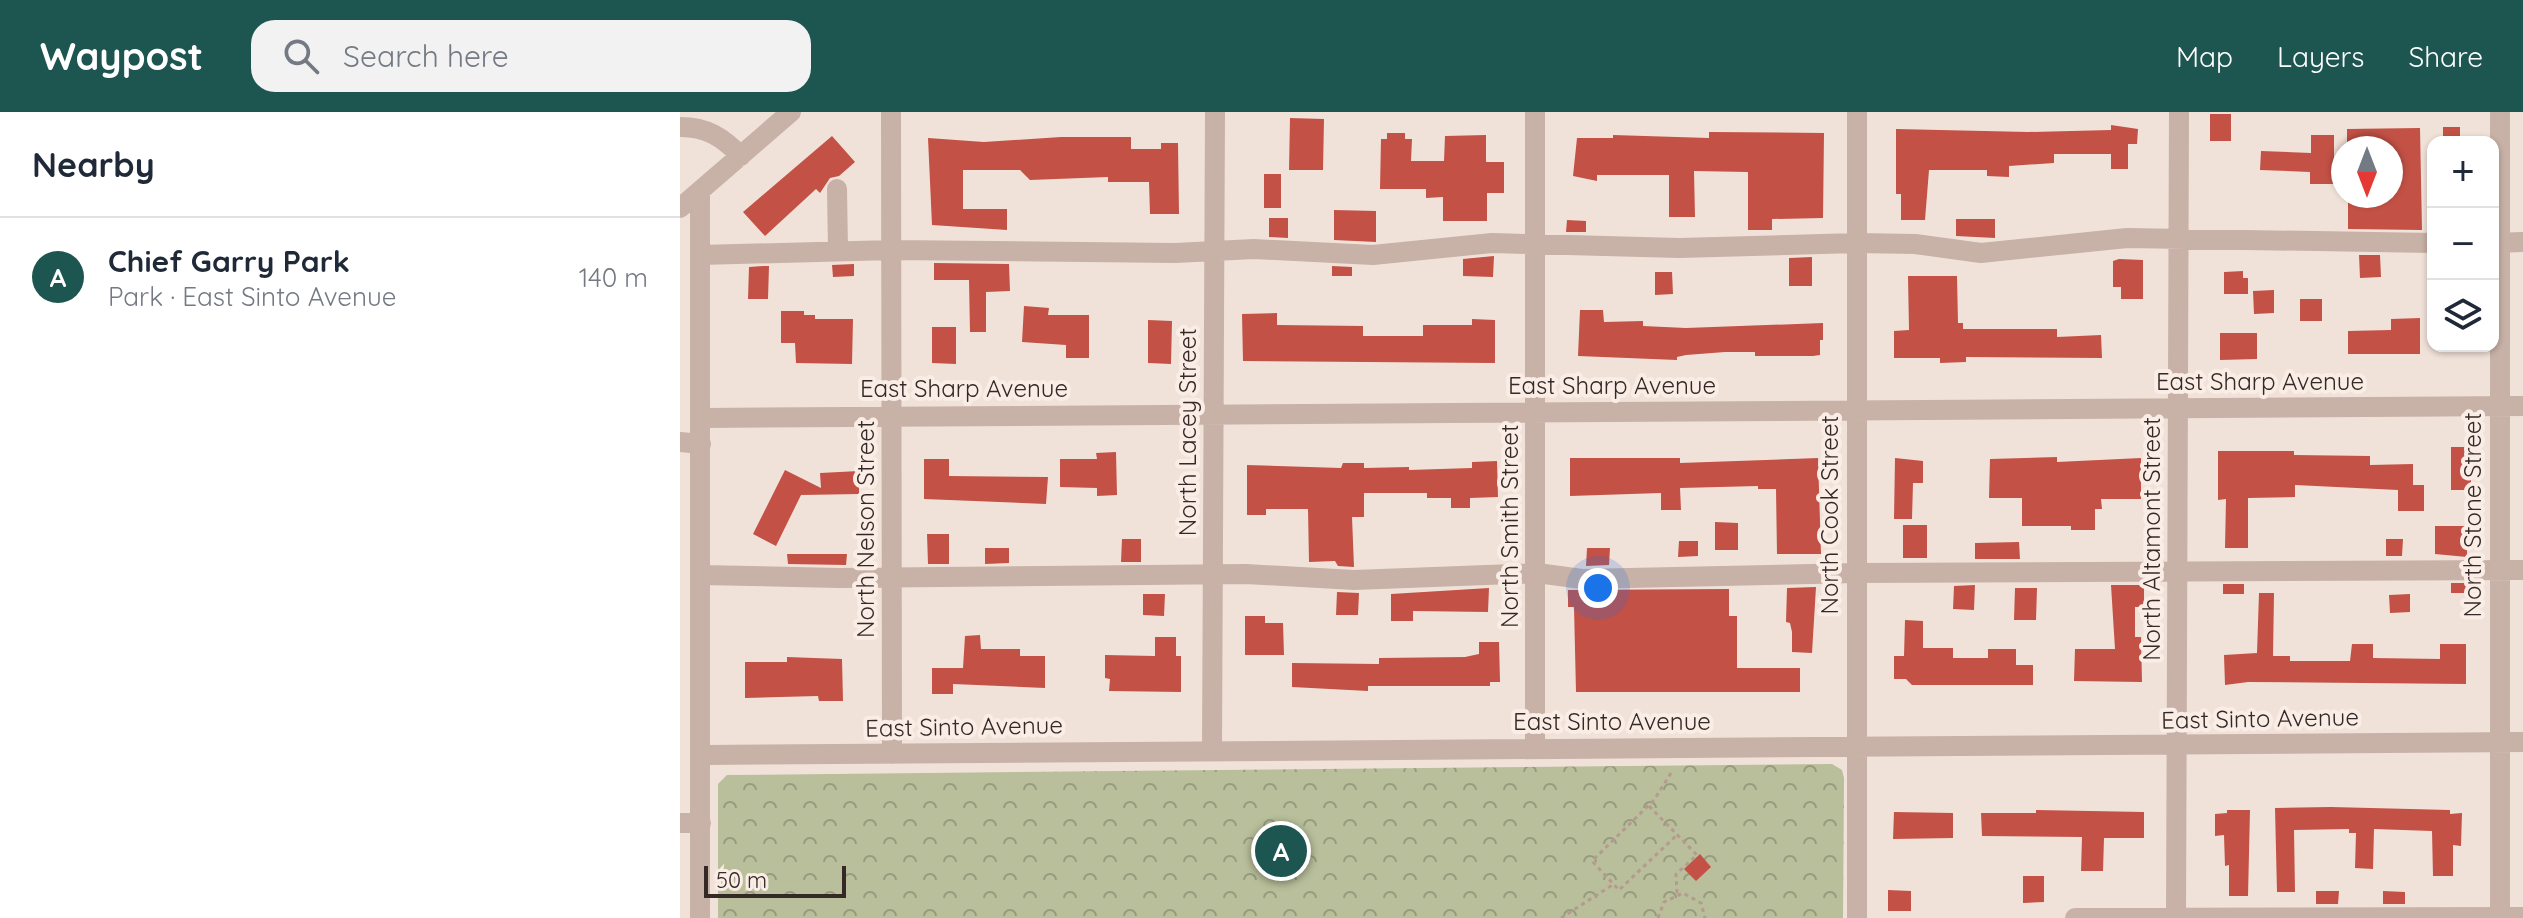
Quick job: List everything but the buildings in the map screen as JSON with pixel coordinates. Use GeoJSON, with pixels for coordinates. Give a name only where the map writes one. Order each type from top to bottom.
{"type":"FeatureCollection","features":[{"type":"Feature","properties":{"kind":"street"},"geometry":{"type":"LineString","coordinates":[[680,208],[791,112]]}},
{"type":"Feature","properties":{"kind":"street","name":"North Nelson Street"},"geometry":{"type":"LineString","coordinates":[[891,112],[892,754]]}},
{"type":"Feature","properties":{"kind":"street","name":"North Lacey Street"},"geometry":{"type":"LineString","coordinates":[[1212,751],[1215,112]]}},
{"type":"Feature","properties":{"kind":"street","name":"North Smith Street"},"geometry":{"type":"LineString","coordinates":[[1535,112],[1535,749]]}},
{"type":"Feature","properties":{"kind":"street","name":"North Cook Street"},"geometry":{"type":"LineString","coordinates":[[1857,112],[1857,918]]}},
{"type":"Feature","properties":{"kind":"street","name":"North Altamont Street"},"geometry":{"type":"LineString","coordinates":[[2176,918],[2179,112]]}},
{"type":"Feature","properties":{"kind":"street","name":"North Stone Street"},"geometry":{"type":"LineString","coordinates":[[2498,208],[2500,112]]}},
{"type":"Feature","properties":{"kind":"street"},"geometry":{"type":"LineString","coordinates":[[680,127],[700,127],[721,137],[741,156]]}},
{"type":"Feature","properties":{"kind":"street"},"geometry":{"type":"LineString","coordinates":[[837,189],[838,251]]}},
{"type":"Feature","properties":{"kind":"street"},"geometry":{"type":"LineString","coordinates":[[700,191],[702,755],[690,823],[700,918]]}},
{"type":"Feature","properties":{"kind":"street"},"geometry":{"type":"LineString","coordinates":[[700,255],[892,250],[1254,249],[1373,255],[1451,245],[1679,248],[1856,243],[1915,244],[1981,253],[2127,238],[2427,243]]}},
{"type":"Feature","properties":{"kind":"street"},"geometry":{"type":"LineString","coordinates":[[2499,243],[2523,242]]}},
{"type":"Feature","properties":{"kind":"street","name":"North Stone Street"},"geometry":{"type":"LineString","coordinates":[[2498,280],[2500,918]]}},
{"type":"Feature","properties":{"kind":"street","name":"East Sharp Avenue"},"geometry":{"type":"LineString","coordinates":[[702,418],[2523,406]]}},
{"type":"Feature","properties":{"kind":"street"},"geometry":{"type":"LineString","coordinates":[[680,442],[701,444]]}},
{"type":"Feature","properties":{"kind":"street"},"geometry":{"type":"LineString","coordinates":[[680,529],[701,529]]}},
{"type":"Feature","properties":{"kind":"street"},"geometry":{"type":"LineString","coordinates":[[701,575],[892,578],[1214,575],[1354,580],[1537,573],[1582,579],[2178,569],[2523,570]]}},
{"type":"Feature","properties":{"kind":"street","name":"East Sinto Avenue"},"geometry":{"type":"LineString","coordinates":[[702,755],[1856,746],[2177,747],[2523,742]]}},
{"type":"Feature","properties":{"kind":"street"},"geometry":{"type":"LineString","coordinates":[[2075,918],[2523,917]]}},
{"type":"Feature","properties":{"kind":"path"},"geometry":{"type":"LineString","coordinates":[[1671,773],[1649,806],[1592,861],[1619,890],[1677,835]]}},
{"type":"Feature","properties":{"kind":"path"},"geometry":{"type":"LineString","coordinates":[[1649,806],[1697,855],[1676,874],[1677,894]]}},
{"type":"Feature","properties":{"kind":"path"},"geometry":{"type":"LineString","coordinates":[[1561,918],[1614,884]]}},
{"type":"Feature","properties":{"kind":"path"},"geometry":{"type":"LineString","coordinates":[[1658,918],[1664,902],[1677,894],[1696,899],[1705,918]]}},
{"type":"Feature","properties":{"kind":"green space"},"geometry":{"type":"Polygon","coordinates":[[[1832,764],[1842,770],[1844,778],[1843,918],[718,918],[718,784],[727,775],[1832,764]]]}},
{"type":"Feature","properties":{"kind":"place","name":"Chief Garry Park"},"geometry":{"type":"Point","coordinates":[1281,851]}}]}
